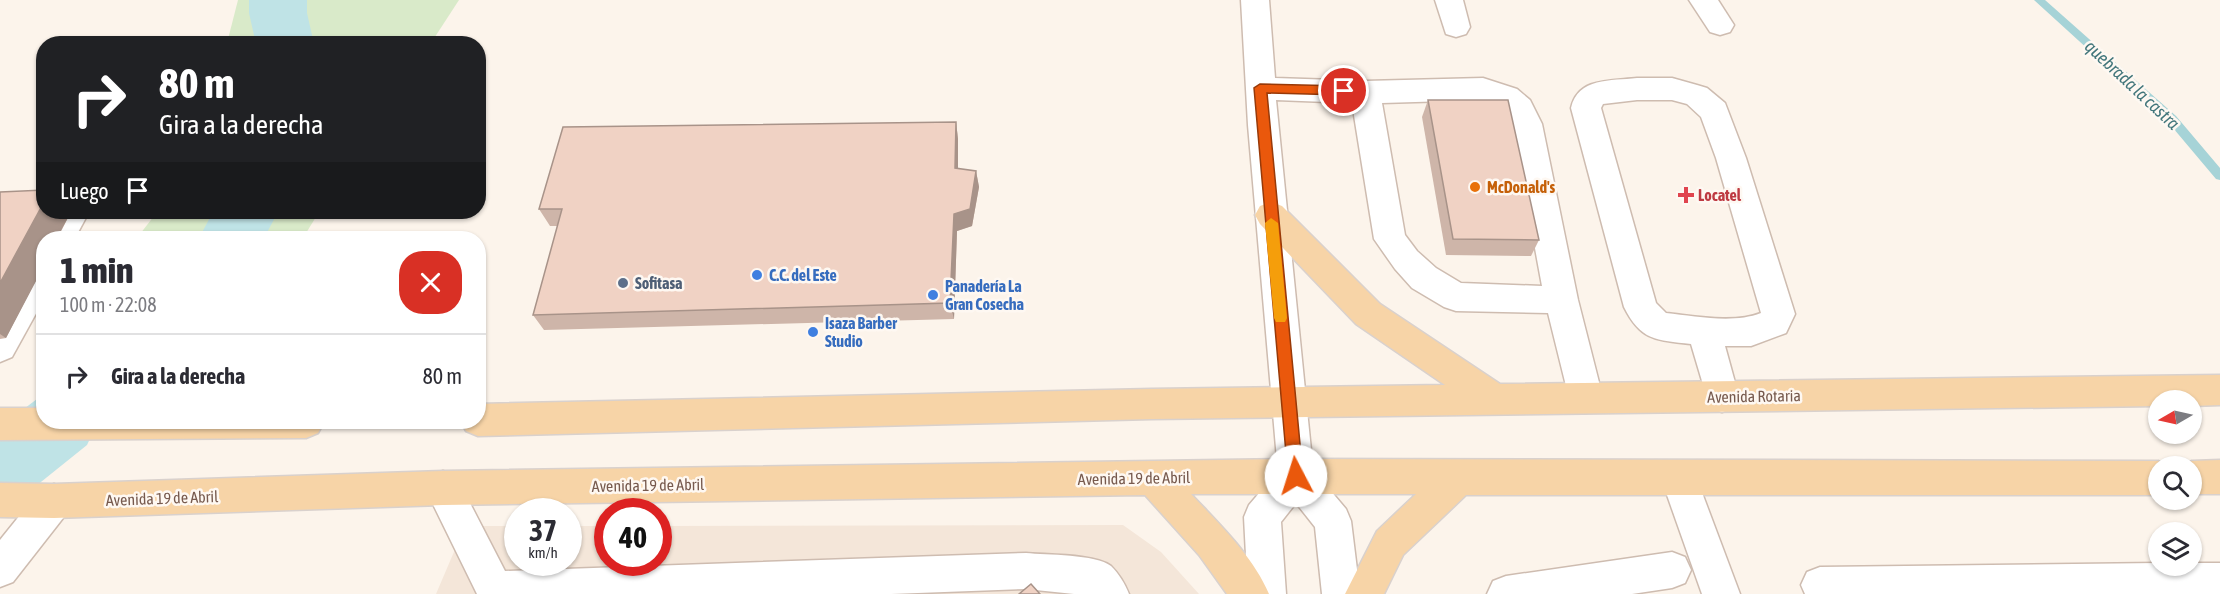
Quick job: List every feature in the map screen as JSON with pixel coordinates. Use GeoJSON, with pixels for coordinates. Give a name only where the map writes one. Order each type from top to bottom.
{"type":"FeatureCollection","features":[{"type":"Feature","properties":{"kind":"main road"},"geometry":{"type":"LineString","coordinates":[[1271,215],[1368,314],[1497,401]]}},
{"type":"Feature","properties":{"kind":"main road","name":"Avenida Rotaria"},"geometry":{"type":"LineString","coordinates":[[1289,403],[2220,390]]}},
{"type":"Feature","properties":{"kind":"main road"},"geometry":{"type":"LineString","coordinates":[[486,420],[1152,404],[1289,403]]}},
{"type":"Feature","properties":{"kind":"main road"},"geometry":{"type":"LineString","coordinates":[[8,424],[36,424]]}},
{"type":"Feature","properties":{"kind":"main road"},"geometry":{"type":"LineString","coordinates":[[1296,476],[2148,478]]}},
{"type":"Feature","properties":{"kind":"main road","name":"Avenida 19 de Abril"},"geometry":{"type":"LineString","coordinates":[[0,500],[54,501],[443,488],[1296,476]]}},
{"type":"Feature","properties":{"kind":"main road"},"geometry":{"type":"LineString","coordinates":[[2202,478],[2220,477]]}},
{"type":"Feature","properties":{"kind":"main road"},"geometry":{"type":"LineString","coordinates":[[1153,478],[1212,543],[1250,594]]}},
{"type":"Feature","properties":{"kind":"main road"},"geometry":{"type":"LineString","coordinates":[[1364,594],[1390,543],[1458,478]]}},
{"type":"Feature","properties":{"kind":"street"},"geometry":{"type":"LineString","coordinates":[[1255,0],[1260,88],[1296,476],[1333,521],[1341,594]]}},
{"type":"Feature","properties":{"kind":"street"},"geometry":{"type":"LineString","coordinates":[[1449,0],[1456,27]]}},
{"type":"Feature","properties":{"kind":"street"},"geometry":{"type":"LineString","coordinates":[[1703,0],[1720,25]]}},
{"type":"Feature","properties":{"kind":"street"},"geometry":{"type":"LineString","coordinates":[[1260,88],[1365,92],[1483,89],[1507,97],[1519,108],[1527,123],[1561,300],[1586,398]]}},
{"type":"Feature","properties":{"kind":"street"},"geometry":{"type":"LineString","coordinates":[[1672,89],[1697,96],[1714,111],[1731,158],[1778,314],[1774,323],[1751,332],[1704,331],[1658,326],[1648,318],[1641,307],[1586,108],[1588,99],[1596,94],[1672,89]]}},
{"type":"Feature","properties":{"kind":"street"},"geometry":{"type":"LineString","coordinates":[[1365,92],[1390,239],[1406,260],[1424,278],[1456,297],[1561,300]]}},
{"type":"Feature","properties":{"kind":"street"},"geometry":{"type":"LineString","coordinates":[[0,347],[36,282]]}},
{"type":"Feature","properties":{"kind":"street"},"geometry":{"type":"LineString","coordinates":[[1704,331],[1722,397]]}},
{"type":"Feature","properties":{"kind":"street"},"geometry":{"type":"LineString","coordinates":[[1268,594],[1262,517],[1296,476]]}},
{"type":"Feature","properties":{"kind":"street"},"geometry":{"type":"LineString","coordinates":[[1679,478],[1721,594]]}},
{"type":"Feature","properties":{"kind":"street"},"geometry":{"type":"LineString","coordinates":[[443,488],[496,592],[1026,571],[1096,578],[1110,594]]}},
{"type":"Feature","properties":{"kind":"street"},"geometry":{"type":"LineString","coordinates":[[0,569],[54,501]]}},
{"type":"Feature","properties":{"kind":"street"},"geometry":{"type":"LineString","coordinates":[[1506,594],[1672,570]]}},
{"type":"Feature","properties":{"kind":"street"},"geometry":{"type":"LineString","coordinates":[[1820,585],[2035,589],[2220,581]]}},
{"type":"Feature","properties":{"kind":"shaded area"},"geometry":{"type":"Polygon","coordinates":[[[1123,525],[1161,552],[1199,594],[436,594],[465,526],[504,526],[504,576],[582,576],[582,526],[594,526],[594,576],[672,576],[672,526],[1123,525]]]}},
{"type":"Feature","properties":{"kind":"green space"},"geometry":{"type":"Polygon","coordinates":[[[238,0],[459,0],[436,36],[229,36],[238,0]]]}},
{"type":"Feature","properties":{"kind":"green space"},"geometry":{"type":"Polygon","coordinates":[[[152,219],[315,219],[307,231],[142,231],[152,219]]]}},
{"type":"Feature","properties":{"kind":"building","name":"McDonald's"},"geometry":{"type":"Polygon","coordinates":[[[1428,100],[1508,100],[1539,240],[1453,239],[1428,100]]]}},
{"type":"Feature","properties":{"kind":"building","name":"C.C. del Este"},"geometry":{"type":"Polygon","coordinates":[[[956,122],[955,168],[976,171],[970,209],[954,214],[950,303],[533,315],[562,209],[539,209],[563,127],[956,122]]]}},
{"type":"Feature","properties":{"kind":"building"},"geometry":{"type":"Polygon","coordinates":[[[36,190],[36,217],[0,283],[0,192],[36,190]]]}},
{"type":"Feature","properties":{"kind":"building"},"geometry":{"type":"Polygon","coordinates":[[[1031,584],[1040,594],[1019,594],[1031,584]]]}},
{"type":"Feature","properties":{"kind":"waterway"},"geometry":{"type":"LineString","coordinates":[[278,0],[278,13],[283,36]]}},
{"type":"Feature","properties":{"kind":"waterway","name":"quebrada la castra"},"geometry":{"type":"LineString","coordinates":[[2039,0],[2172,119],[2220,176]]}},
{"type":"Feature","properties":{"kind":"waterway"},"geometry":{"type":"LineString","coordinates":[[235,231],[242,219]]}},
{"type":"Feature","properties":{"kind":"waterway"},"geometry":{"type":"LineString","coordinates":[[0,470],[53,429]]}},
{"type":"Feature","properties":{"kind":"slow traffic"},"geometry":{"type":"LineString","coordinates":[[1271,223],[1281,318]]}},
{"type":"Feature","properties":{"kind":"place","name":"McDonald's"},"geometry":{"type":"Point","coordinates":[1475,187]}},
{"type":"Feature","properties":{"kind":"place","name":"Locatel"},"geometry":{"type":"Point","coordinates":[1686,195]}},
{"type":"Feature","properties":{"kind":"place","name":"C.C. del Este"},"geometry":{"type":"Point","coordinates":[757,275]}},
{"type":"Feature","properties":{"kind":"place","name":"Sofitasa"},"geometry":{"type":"Point","coordinates":[623,283]}},
{"type":"Feature","properties":{"kind":"place","name":"Panadería La Gran Cosecha"},"geometry":{"type":"Point","coordinates":[933,295]}},
{"type":"Feature","properties":{"kind":"place","name":"Isaza Barber Studio"},"geometry":{"type":"Point","coordinates":[813,332]}},
{"type":"Feature","properties":{"kind":"route"},"geometry":{"type":"LineString","coordinates":[[1296,476],[1260,88],[1344,91]]}}]}
